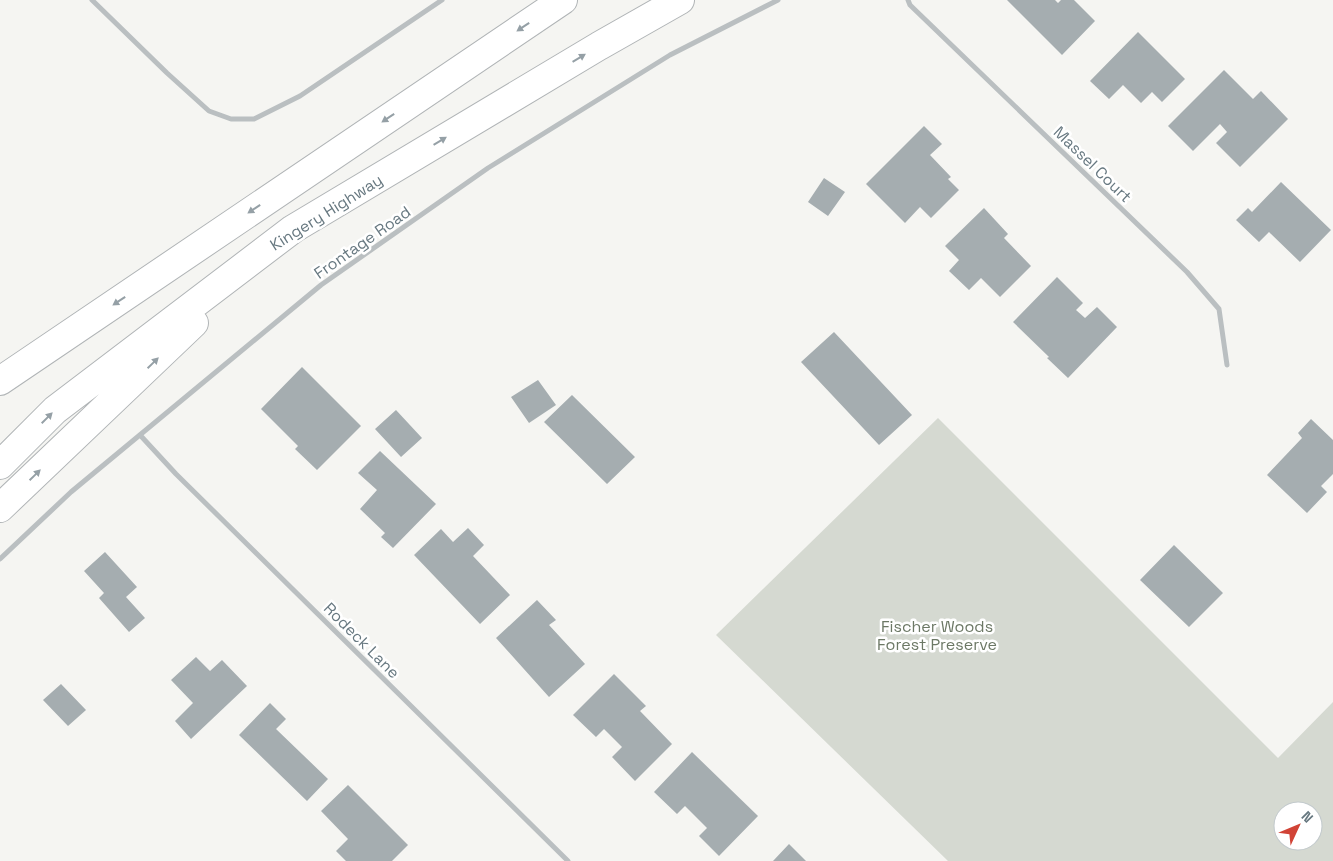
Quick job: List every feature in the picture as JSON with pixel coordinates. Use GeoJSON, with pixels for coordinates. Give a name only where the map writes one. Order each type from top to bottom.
{"type":"FeatureCollection","features":[{"type":"Feature","properties":{"kind":"highway"},"geometry":{"type":"LineString","coordinates":[[0,381],[563,0]]}},
{"type":"Feature","properties":{"kind":"highway","name":"Kingery Highway"},"geometry":{"type":"LineString","coordinates":[[0,465],[56,410],[293,229],[590,51],[680,0]]}},
{"type":"Feature","properties":{"kind":"highway"},"geometry":{"type":"LineString","coordinates":[[0,508],[293,229]]}},
{"type":"Feature","properties":{"kind":"highway"},"geometry":{"type":"LineString","coordinates":[[0,404],[90,320]]}},
{"type":"Feature","properties":{"kind":"street"},"geometry":{"type":"LineString","coordinates":[[92,0],[209,111],[231,119],[254,119],[300,96],[442,0]]}},
{"type":"Feature","properties":{"kind":"street","name":"Frontage Road"},"geometry":{"type":"LineString","coordinates":[[0,559],[71,492],[321,285],[488,168],[670,55],[778,0]]}},
{"type":"Feature","properties":{"kind":"street","name":"Massel Court"},"geometry":{"type":"LineString","coordinates":[[908,0],[910,5],[1187,272],[1219,309],[1227,365]]}},
{"type":"Feature","properties":{"kind":"street","name":"Rodeck Lane"},"geometry":{"type":"LineString","coordinates":[[140,435],[176,474],[568,861]]}},
{"type":"Feature","properties":{"kind":"green space","name":"Fischer Woods Forest Preserve"},"geometry":{"type":"Polygon","coordinates":[[[938,418],[1278,758],[1333,702],[1333,861],[948,861],[716,635],[938,418]]]}},
{"type":"Feature","properties":{"kind":"building"},"geometry":{"type":"Polygon","coordinates":[[[1007,0],[1055,0],[1058,3],[1061,0],[1074,0],[1095,21],[1062,55],[1007,0]]]}},
{"type":"Feature","properties":{"kind":"building"},"geometry":{"type":"Polygon","coordinates":[[[1138,32],[1185,79],[1162,102],[1152,92],[1141,103],[1123,85],[1109,99],[1090,81],[1138,32]]]}},
{"type":"Feature","properties":{"kind":"building"},"geometry":{"type":"Polygon","coordinates":[[[1224,70],[1253,99],[1261,91],[1288,119],[1240,167],[1216,143],[1227,132],[1220,124],[1193,151],[1168,126],[1224,70]]]}},
{"type":"Feature","properties":{"kind":"building"},"geometry":{"type":"Polygon","coordinates":[[[924,126],[942,144],[930,155],[951,177],[948,179],[959,190],[931,218],[920,207],[905,223],[866,184],[924,126]]]}},
{"type":"Feature","properties":{"kind":"building"},"geometry":{"type":"Polygon","coordinates":[[[824,178],[845,192],[828,216],[808,202],[824,178]]]}},
{"type":"Feature","properties":{"kind":"building"},"geometry":{"type":"Polygon","coordinates":[[[1281,182],[1331,230],[1300,262],[1269,232],[1259,242],[1236,220],[1248,208],[1252,212],[1281,182]]]}},
{"type":"Feature","properties":{"kind":"building"},"geometry":{"type":"Polygon","coordinates":[[[984,208],[1008,234],[1004,238],[1031,266],[1000,297],[981,278],[969,290],[949,271],[959,260],[945,246],[984,208]]]}},
{"type":"Feature","properties":{"kind":"building"},"geometry":{"type":"Polygon","coordinates":[[[1057,277],[1083,303],[1076,310],[1085,318],[1097,307],[1117,327],[1068,378],[1013,322],[1057,277]]]}},
{"type":"Feature","properties":{"kind":"building"},"geometry":{"type":"Polygon","coordinates":[[[834,332],[912,415],[879,445],[801,362],[834,332]]]}},
{"type":"Feature","properties":{"kind":"building"},"geometry":{"type":"Polygon","coordinates":[[[302,367],[361,426],[317,470],[295,449],[298,446],[261,409],[302,367]]]}},
{"type":"Feature","properties":{"kind":"building"},"geometry":{"type":"Polygon","coordinates":[[[538,380],[556,405],[529,423],[511,397],[538,380]]]}},
{"type":"Feature","properties":{"kind":"building"},"geometry":{"type":"Polygon","coordinates":[[[572,395],[635,457],[607,484],[544,422],[572,395]]]}},
{"type":"Feature","properties":{"kind":"building"},"geometry":{"type":"Polygon","coordinates":[[[396,410],[422,438],[401,457],[375,429],[396,410]]]}},
{"type":"Feature","properties":{"kind":"building"},"geometry":{"type":"Polygon","coordinates":[[[1311,419],[1333,440],[1333,474],[1321,486],[1327,492],[1307,513],[1267,475],[1302,438],[1298,433],[1311,419]]]}},
{"type":"Feature","properties":{"kind":"building"},"geometry":{"type":"Polygon","coordinates":[[[380,451],[436,504],[393,548],[381,537],[385,533],[360,509],[377,490],[358,473],[380,451]]]}},
{"type":"Feature","properties":{"kind":"building"},"geometry":{"type":"Polygon","coordinates":[[[468,528],[484,545],[473,556],[510,595],[480,624],[414,555],[441,529],[453,542],[468,528]]]}},
{"type":"Feature","properties":{"kind":"building"},"geometry":{"type":"Polygon","coordinates":[[[1174,545],[1223,593],[1189,627],[1140,580],[1174,545]]]}},
{"type":"Feature","properties":{"kind":"building"},"geometry":{"type":"Polygon","coordinates":[[[105,552],[137,587],[126,597],[145,618],[129,632],[99,598],[104,593],[84,571],[105,552]]]}},
{"type":"Feature","properties":{"kind":"building"},"geometry":{"type":"Polygon","coordinates":[[[537,600],[556,620],[549,625],[585,664],[549,697],[496,638],[537,600]]]}},
{"type":"Feature","properties":{"kind":"building"},"geometry":{"type":"Polygon","coordinates":[[[196,657],[210,671],[222,660],[247,686],[191,739],[175,721],[193,703],[171,680],[196,657]]]}},
{"type":"Feature","properties":{"kind":"building"},"geometry":{"type":"Polygon","coordinates":[[[614,674],[646,706],[640,711],[672,744],[635,781],[612,757],[622,747],[604,729],[596,737],[573,715],[614,674]]]}},
{"type":"Feature","properties":{"kind":"building"},"geometry":{"type":"Polygon","coordinates":[[[61,684],[86,710],[68,726],[43,700],[61,684]]]}},
{"type":"Feature","properties":{"kind":"building"},"geometry":{"type":"Polygon","coordinates":[[[270,703],[286,719],[276,729],[328,779],[307,801],[239,735],[270,703]]]}},
{"type":"Feature","properties":{"kind":"building"},"geometry":{"type":"Polygon","coordinates":[[[692,752],[758,816],[719,856],[699,836],[707,828],[685,806],[677,814],[654,792],[692,752]]]}},
{"type":"Feature","properties":{"kind":"building"},"geometry":{"type":"Polygon","coordinates":[[[348,785],[408,845],[392,861],[346,861],[336,851],[348,839],[321,811],[348,785]]]}},
{"type":"Feature","properties":{"kind":"building"},"geometry":{"type":"Polygon","coordinates":[[[789,844],[806,861],[773,861],[789,844]]]}}]}
